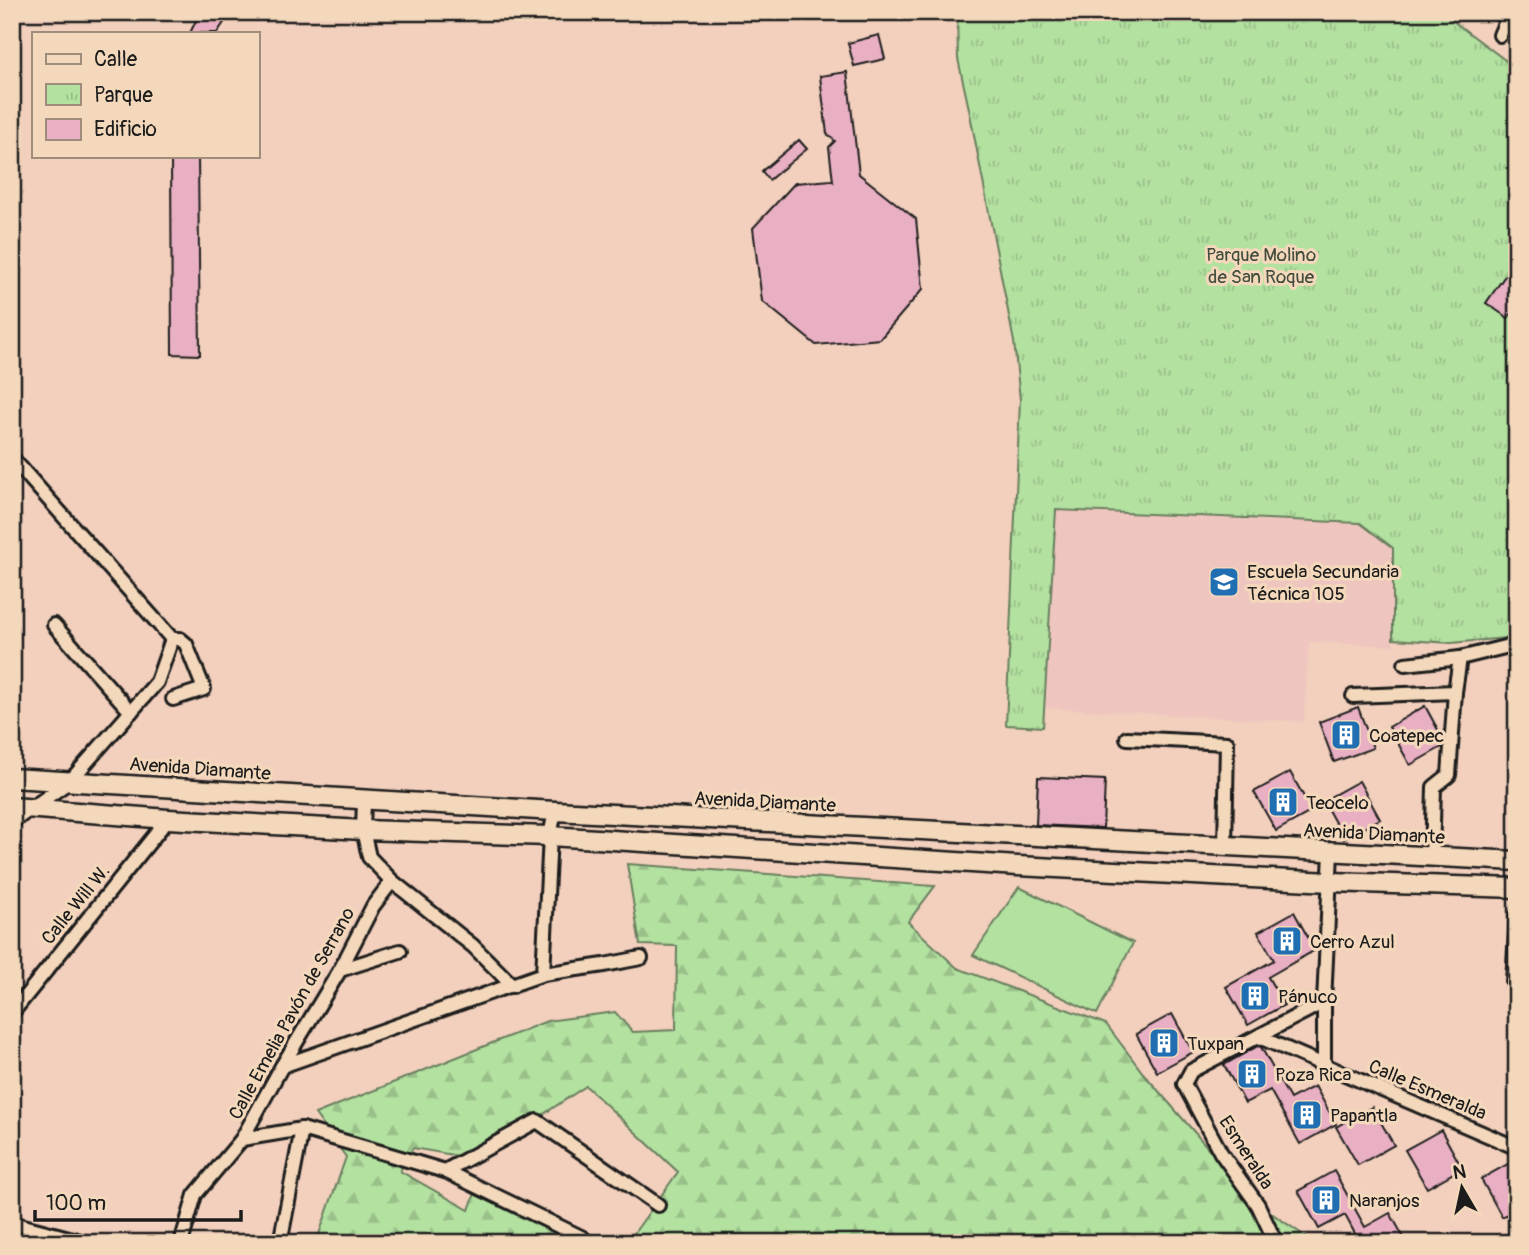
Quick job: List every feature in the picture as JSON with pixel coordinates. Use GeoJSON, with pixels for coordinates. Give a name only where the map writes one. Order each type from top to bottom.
{"type":"FeatureCollection","features":[{"type":"Feature","properties":{"kind":"main road","name":"Avenida Diamante"},"geometry":{"type":"LineString","coordinates":[[12,778],[555,811],[1517,862]]}},
{"type":"Feature","properties":{"kind":"main road"},"geometry":{"type":"LineString","coordinates":[[12,807],[168,819],[363,830],[550,836],[1018,866],[1331,882],[1517,888]]}},
{"type":"Feature","properties":{"kind":"main road"},"geometry":{"type":"LineString","coordinates":[[1155,873],[1156,843]]}},
{"type":"Feature","properties":{"kind":"street"},"geometry":{"type":"LineString","coordinates":[[1500,35],[1510,12]]}},
{"type":"Feature","properties":{"kind":"street"},"geometry":{"type":"LineString","coordinates":[[12,458],[172,639],[180,639],[186,644],[204,689],[173,699]]}},
{"type":"Feature","properties":{"kind":"street"},"geometry":{"type":"LineString","coordinates":[[54,625],[131,712]]}},
{"type":"Feature","properties":{"kind":"street"},"geometry":{"type":"LineString","coordinates":[[12,822],[70,781],[131,712],[157,682],[172,639]]}},
{"type":"Feature","properties":{"kind":"street"},"geometry":{"type":"LineString","coordinates":[[1405,664],[1460,658],[1517,643]]}},
{"type":"Feature","properties":{"kind":"street"},"geometry":{"type":"LineString","coordinates":[[1432,858],[1434,787],[1449,775],[1460,658]]}},
{"type":"Feature","properties":{"kind":"street"},"geometry":{"type":"LineString","coordinates":[[1353,696],[1455,692]]}},
{"type":"Feature","properties":{"kind":"street"},"geometry":{"type":"LineString","coordinates":[[1126,738],[1227,743],[1225,847]]}},
{"type":"Feature","properties":{"kind":"street"},"geometry":{"type":"LineString","coordinates":[[364,800],[363,830],[369,857],[392,881],[473,946],[513,986]]}},
{"type":"Feature","properties":{"kind":"street"},"geometry":{"type":"LineString","coordinates":[[543,974],[550,836],[555,811]]}},
{"type":"Feature","properties":{"kind":"street","name":"Calle Will W."},"geometry":{"type":"LineString","coordinates":[[12,1013],[168,819]]}},
{"type":"Feature","properties":{"kind":"street"},"geometry":{"type":"LineString","coordinates":[[1324,1066],[1331,852]]}},
{"type":"Feature","properties":{"kind":"street","name":"Calle Emelia Pavón de Serrano"},"geometry":{"type":"LineString","coordinates":[[181,1243],[195,1195],[242,1139],[340,970],[373,906],[392,881]]}},
{"type":"Feature","properties":{"kind":"street"},"geometry":{"type":"LineString","coordinates":[[1513,982],[1517,915]]}},
{"type":"Feature","properties":{"kind":"street"},"geometry":{"type":"LineString","coordinates":[[340,970],[400,951]]}},
{"type":"Feature","properties":{"kind":"street"},"geometry":{"type":"LineString","coordinates":[[282,1066],[543,974],[641,958]]}},
{"type":"Feature","properties":{"kind":"street"},"geometry":{"type":"LineString","coordinates":[[1259,1037],[1324,1002]]}},
{"type":"Feature","properties":{"kind":"street","name":"Calle Esmeralda"},"geometry":{"type":"LineString","coordinates":[[1259,1037],[1517,1148]]}},
{"type":"Feature","properties":{"kind":"street","name":"Esmeralda"},"geometry":{"type":"LineString","coordinates":[[1259,1037],[1191,1071],[1184,1084],[1221,1153],[1258,1205],[1276,1243]]}},
{"type":"Feature","properties":{"kind":"street"},"geometry":{"type":"LineString","coordinates":[[444,1171],[537,1121],[658,1205]]}},
{"type":"Feature","properties":{"kind":"street"},"geometry":{"type":"LineString","coordinates":[[242,1139],[302,1129],[444,1171],[583,1238],[586,1243]]}},
{"type":"Feature","properties":{"kind":"street"},"geometry":{"type":"LineString","coordinates":[[281,1243],[302,1129]]}},
{"type":"Feature","properties":{"kind":"street"},"geometry":{"type":"LineString","coordinates":[[12,1223],[88,1243]]}},
{"type":"Feature","properties":{"kind":"shaded area","name":"Escuela Secundaria Técnica 105"},"geometry":{"type":"Polygon","coordinates":[[[1056,502],[1400,521],[1393,646],[1309,642],[1304,722],[1044,708],[1056,502]]]}},
{"type":"Feature","properties":{"kind":"green space","name":"Parque Molino de San Roque"},"geometry":{"type":"Polygon","coordinates":[[[957,12],[1441,12],[1517,69],[1517,637],[1451,643],[1393,639],[1393,548],[1360,523],[1056,510],[1043,727],[1006,725],[1020,400],[1014,342],[958,59],[957,12]]]}},
{"type":"Feature","properties":{"kind":"green space"},"geometry":{"type":"Polygon","coordinates":[[[627,864],[935,886],[908,922],[957,968],[1106,1024],[1143,1073],[1255,1202],[1315,1243],[627,1243],[678,1172],[586,1086],[476,1159],[413,1148],[400,1171],[469,1210],[478,1185],[558,1235],[552,1243],[316,1243],[346,1157],[315,1114],[547,1021],[615,1012],[633,1032],[676,1030],[677,946],[640,945],[627,864]]]}},
{"type":"Feature","properties":{"kind":"green space"},"geometry":{"type":"Polygon","coordinates":[[[1019,887],[1133,943],[1097,1014],[973,955],[1019,887]]]}},
{"type":"Feature","properties":{"kind":"building"},"geometry":{"type":"Polygon","coordinates":[[[200,12],[231,12],[218,32],[190,32],[200,12]]]}},
{"type":"Feature","properties":{"kind":"building"},"geometry":{"type":"Polygon","coordinates":[[[879,35],[885,59],[854,66],[848,43],[879,35]]]}},
{"type":"Feature","properties":{"kind":"building"},"geometry":{"type":"Polygon","coordinates":[[[847,72],[859,174],[916,219],[923,289],[880,339],[816,345],[762,301],[753,228],[795,183],[833,181],[829,147],[835,141],[827,134],[820,76],[847,72]]]}},
{"type":"Feature","properties":{"kind":"building"},"geometry":{"type":"Polygon","coordinates":[[[799,140],[807,149],[769,180],[762,171],[799,140]]]}},
{"type":"Feature","properties":{"kind":"building"},"geometry":{"type":"Polygon","coordinates":[[[171,158],[198,158],[200,355],[172,354],[171,158]]]}},
{"type":"Feature","properties":{"kind":"building"},"geometry":{"type":"Polygon","coordinates":[[[1509,270],[1517,276],[1517,306],[1508,318],[1486,303],[1509,270]]]}},
{"type":"Feature","properties":{"kind":"building"},"geometry":{"type":"Polygon","coordinates":[[[1425,706],[1443,739],[1442,747],[1410,765],[1389,727],[1425,706]]]}},
{"type":"Feature","properties":{"kind":"building","name":"Coatepec"},"geometry":{"type":"Polygon","coordinates":[[[1358,707],[1373,748],[1334,762],[1319,722],[1358,707]]]}},
{"type":"Feature","properties":{"kind":"building","name":"Teocelo"},"geometry":{"type":"Polygon","coordinates":[[[1290,772],[1312,811],[1276,831],[1254,792],[1290,772]]]}},
{"type":"Feature","properties":{"kind":"building"},"geometry":{"type":"Polygon","coordinates":[[[1038,777],[1105,780],[1103,828],[1036,825],[1038,777]]]}},
{"type":"Feature","properties":{"kind":"building"},"geometry":{"type":"Polygon","coordinates":[[[1359,781],[1380,819],[1344,839],[1323,801],[1359,781]]]}},
{"type":"Feature","properties":{"kind":"building"},"geometry":{"type":"Polygon","coordinates":[[[1294,912],[1315,950],[1268,977],[1284,1005],[1248,1025],[1226,987],[1274,960],[1258,932],[1294,912]]]}},
{"type":"Feature","properties":{"kind":"building","name":"Tuxpan"},"geometry":{"type":"Polygon","coordinates":[[[1172,1014],[1193,1052],[1157,1072],[1136,1034],[1172,1014]]]}},
{"type":"Feature","properties":{"kind":"building"},"geometry":{"type":"Polygon","coordinates":[[[1258,1046],[1290,1099],[1315,1086],[1336,1124],[1300,1144],[1270,1090],[1245,1103],[1224,1065],[1258,1046]]]}},
{"type":"Feature","properties":{"kind":"building"},"geometry":{"type":"Polygon","coordinates":[[[1372,1107],[1394,1145],[1358,1165],[1336,1127],[1372,1107]]]}},
{"type":"Feature","properties":{"kind":"building"},"geometry":{"type":"Polygon","coordinates":[[[1441,1130],[1462,1168],[1427,1188],[1405,1150],[1441,1130]]]}},
{"type":"Feature","properties":{"kind":"building"},"geometry":{"type":"Polygon","coordinates":[[[1517,1159],[1517,1209],[1502,1217],[1481,1179],[1517,1159]]]}},
{"type":"Feature","properties":{"kind":"building","name":"Naranjos"},"geometry":{"type":"Polygon","coordinates":[[[1334,1171],[1365,1227],[1390,1213],[1407,1243],[1360,1243],[1345,1215],[1319,1229],[1298,1191],[1334,1171]]]}},
{"type":"Feature","properties":{"kind":"waterway"},"geometry":{"type":"LineString","coordinates":[[12,1242],[18,1243]]}},
{"type":"Feature","properties":{"kind":"place","name":"Escuela Secundaria Técnica 105"},"geometry":{"type":"Point","coordinates":[1224,582]}},
{"type":"Feature","properties":{"kind":"place","name":"Coatepec"},"geometry":{"type":"Point","coordinates":[1346,735]}},
{"type":"Feature","properties":{"kind":"place","name":"Teocelo"},"geometry":{"type":"Point","coordinates":[1283,802]}},
{"type":"Feature","properties":{"kind":"place","name":"Cerro Azul"},"geometry":{"type":"Point","coordinates":[1287,941]}},
{"type":"Feature","properties":{"kind":"place","name":"Pánuco"},"geometry":{"type":"Point","coordinates":[1255,996]}},
{"type":"Feature","properties":{"kind":"place","name":"Tuxpan"},"geometry":{"type":"Point","coordinates":[1164,1043]}},
{"type":"Feature","properties":{"kind":"place","name":"Poza Rica"},"geometry":{"type":"Point","coordinates":[1252,1074]}},
{"type":"Feature","properties":{"kind":"place","name":"Papantla"},"geometry":{"type":"Point","coordinates":[1307,1115]}},
{"type":"Feature","properties":{"kind":"place","name":"Naranjos"},"geometry":{"type":"Point","coordinates":[1326,1200]}}]}
